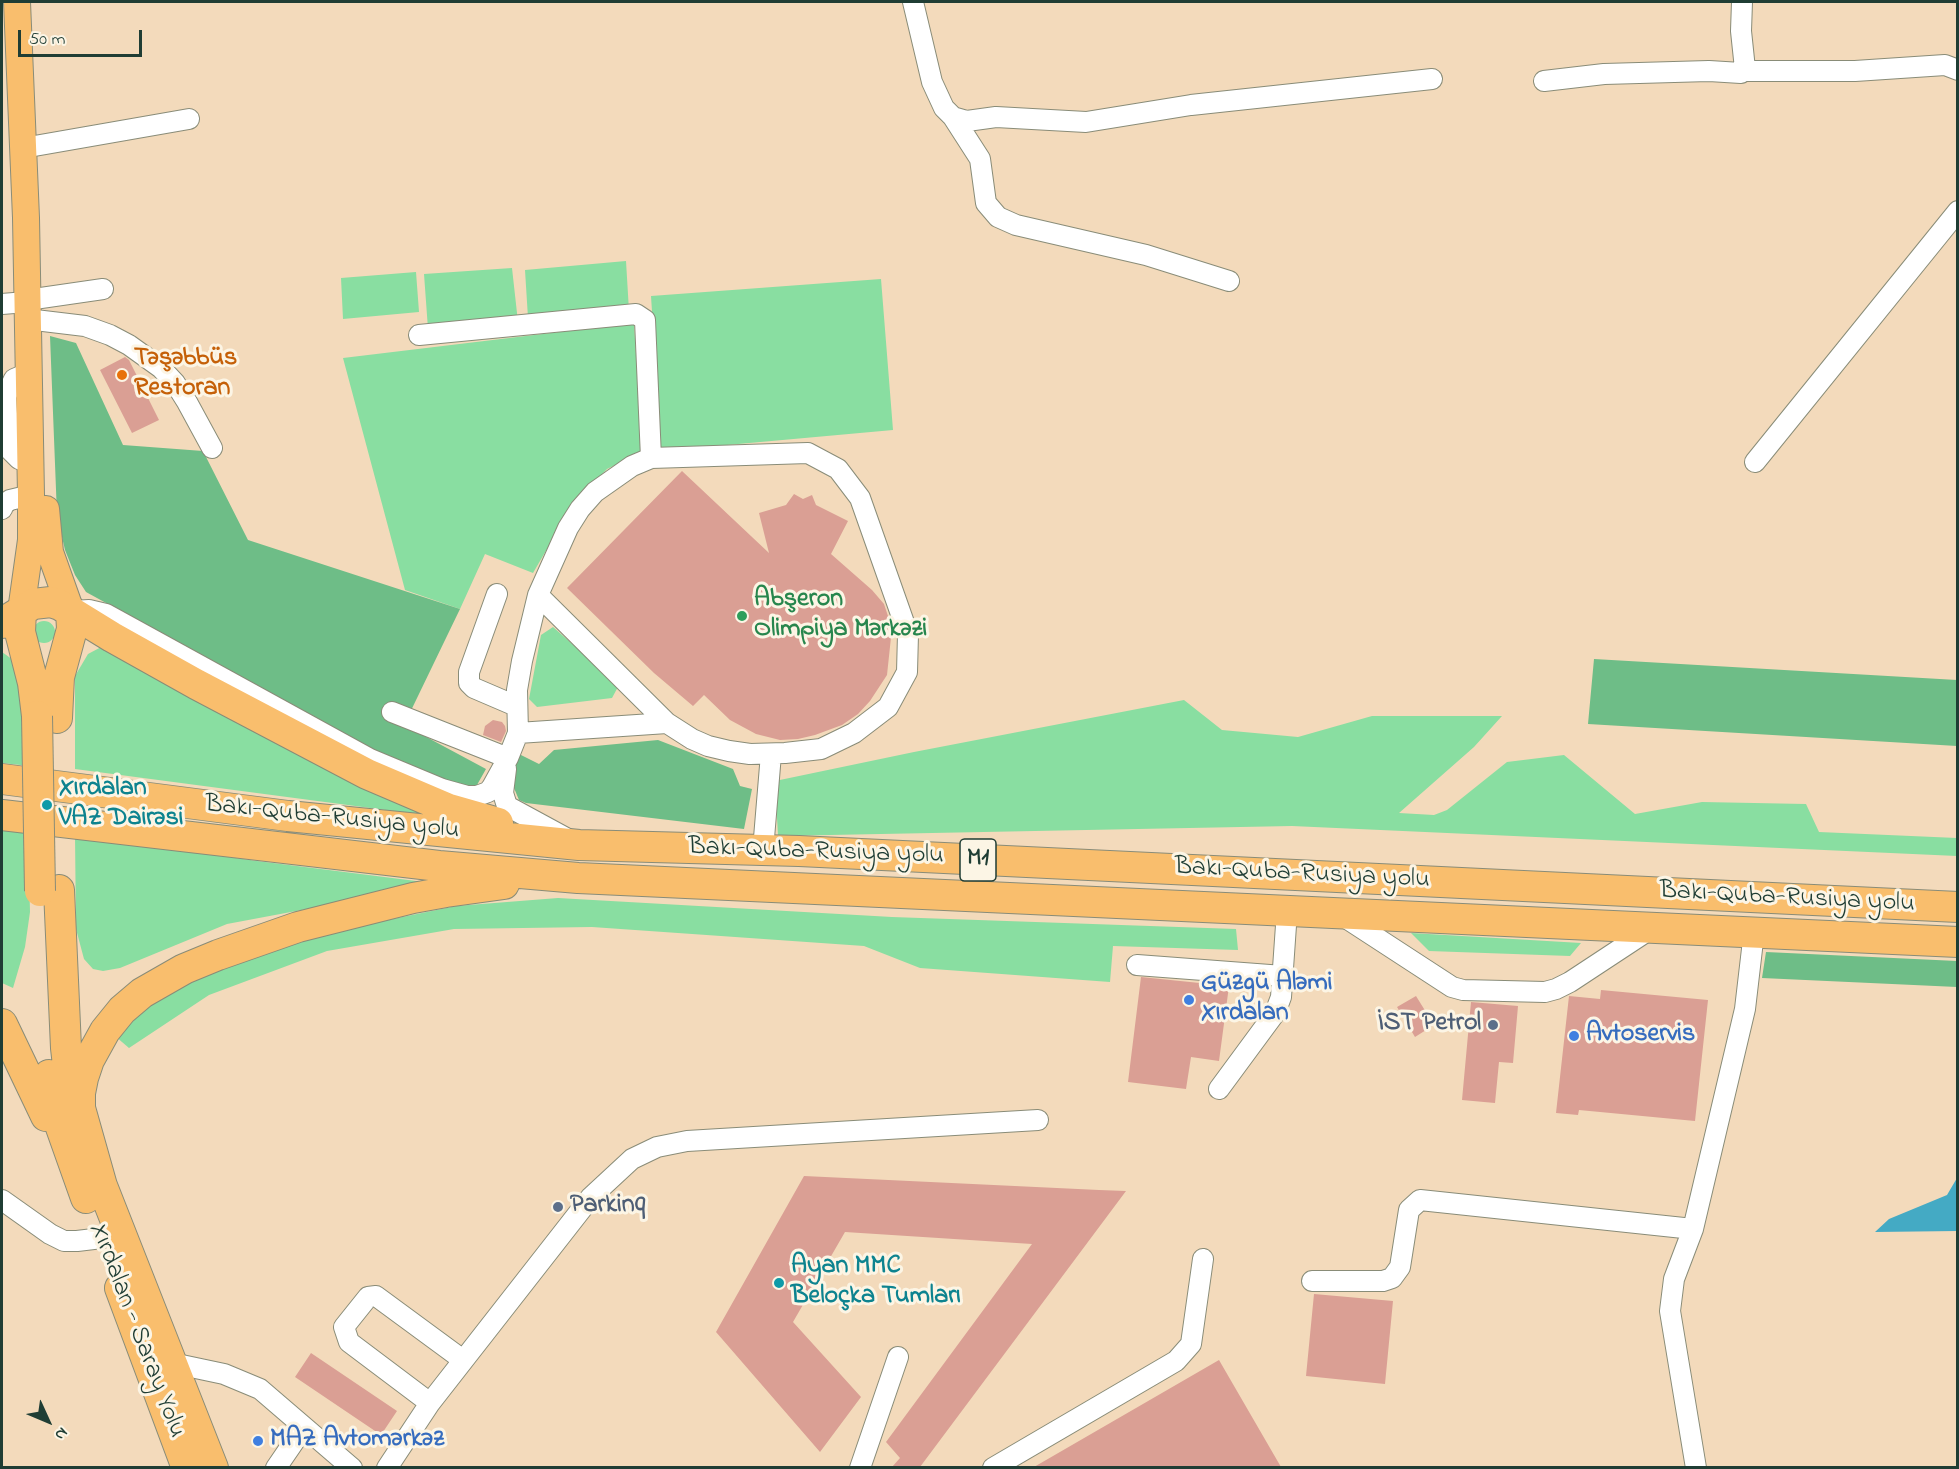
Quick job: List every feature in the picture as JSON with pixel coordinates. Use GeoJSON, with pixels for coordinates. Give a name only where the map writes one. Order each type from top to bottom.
{"type":"FeatureCollection","features":[{"type":"Feature","properties":{"kind":"highway"},"geometry":{"type":"LineString","coordinates":[[47,717],[33,683],[20,632],[11,617],[33,604],[51,602],[71,611],[196,684],[385,783],[449,809],[579,845]]}},
{"type":"Feature","properties":{"kind":"highway"},"geometry":{"type":"LineString","coordinates":[[71,611],[72,629],[47,717],[50,891],[47,1052],[51,1088],[59,1122],[93,1190],[172,1363],[213,1467]]}},
{"type":"Feature","properties":{"kind":"highway","name":"Bakı-Quba-Rusiya yolu"},"geometry":{"type":"LineString","coordinates":[[2,779],[288,816],[579,845],[763,850],[1958,907]]}},
{"type":"Feature","properties":{"kind":"highway","name":"Bakı-Quba-Rusiya yolu"},"geometry":{"type":"LineString","coordinates":[[2,815],[439,866],[578,878],[1958,942]]}},
{"type":"Feature","properties":{"kind":"highway"},"geometry":{"type":"LineString","coordinates":[[93,1190],[80,1108],[83,1078],[89,1060],[105,1031],[122,1010],[142,993],[184,969],[246,944],[376,906],[446,891],[578,878]]}},
{"type":"Feature","properties":{"kind":"highway"},"geometry":{"type":"LineString","coordinates":[[2,1024],[93,1190]]}},
{"type":"Feature","properties":{"kind":"highway","name":"Xırdalan - Saray Yolu"},"geometry":{"type":"LineString","coordinates":[[93,1190],[102,1238],[187,1467]]}},
{"type":"Feature","properties":{"kind":"main road"},"geometry":{"type":"LineString","coordinates":[[12,12],[24,148],[26,218],[24,306],[33,373],[37,463],[50,552],[71,611]]}},
{"type":"Feature","properties":{"kind":"main road"},"geometry":{"type":"LineString","coordinates":[[11,617],[31,540],[31,495],[37,463]]}},
{"type":"Feature","properties":{"kind":"lane"},"geometry":{"type":"LineString","coordinates":[[912,2],[932,81],[944,108],[953,117],[980,159],[986,203],[998,217],[1016,225],[1146,255],[1229,281]]}},
{"type":"Feature","properties":{"kind":"lane"},"geometry":{"type":"LineString","coordinates":[[1742,2],[1741,31],[1744,71]]}},
{"type":"Feature","properties":{"kind":"lane"},"geometry":{"type":"LineString","coordinates":[[1544,81],[1605,74],[1709,71],[1737,73],[1744,71],[1856,71],[1945,65],[1958,70]]}},
{"type":"Feature","properties":{"kind":"lane"},"geometry":{"type":"LineString","coordinates":[[953,117],[967,121],[996,117],[1086,122],[1191,105],[1432,79]]}},
{"type":"Feature","properties":{"kind":"lane"},"geometry":{"type":"LineString","coordinates":[[24,148],[189,119]]}},
{"type":"Feature","properties":{"kind":"lane"},"geometry":{"type":"LineString","coordinates":[[1755,462],[1958,211]]}},
{"type":"Feature","properties":{"kind":"lane"},"geometry":{"type":"LineString","coordinates":[[24,306],[103,289]]}},
{"type":"Feature","properties":{"kind":"lane"},"geometry":{"type":"LineString","coordinates":[[24,306],[110,335],[162,368],[187,402],[212,448]]}},
{"type":"Feature","properties":{"kind":"lane"},"geometry":{"type":"LineString","coordinates":[[419,335],[636,314],[645,320],[651,458]]}},
{"type":"Feature","properties":{"kind":"lane"},"geometry":{"type":"LineString","coordinates":[[71,611],[89,610],[105,614],[370,759],[442,789],[467,796],[477,796],[488,792],[508,758],[518,733],[516,706],[522,662],[538,595],[557,550],[580,509],[595,492],[632,466],[651,458],[808,453],[838,469],[860,498],[908,634],[907,672],[888,707],[854,733],[821,749],[750,754],[708,746],[692,740],[667,723],[538,595]]}},
{"type":"Feature","properties":{"kind":"lane"},"geometry":{"type":"LineString","coordinates":[[2,509],[4,504],[10,500],[31,495]]}},
{"type":"Feature","properties":{"kind":"lane"},"geometry":{"type":"LineString","coordinates":[[497,594],[469,672],[469,683],[474,688],[516,706]]}},
{"type":"Feature","properties":{"kind":"lane"},"geometry":{"type":"LineString","coordinates":[[392,712],[508,758]]}},
{"type":"Feature","properties":{"kind":"lane"},"geometry":{"type":"LineString","coordinates":[[518,733],[667,723]]}},
{"type":"Feature","properties":{"kind":"lane"},"geometry":{"type":"LineString","coordinates":[[763,850],[771,754]]}},
{"type":"Feature","properties":{"kind":"lane"},"geometry":{"type":"LineString","coordinates":[[508,758],[502,793],[507,806],[579,845]]}},
{"type":"Feature","properties":{"kind":"lane"},"geometry":{"type":"LineString","coordinates":[[1219,1089],[1275,1012],[1281,997],[1287,911]]}},
{"type":"Feature","properties":{"kind":"lane"},"geometry":{"type":"LineString","coordinates":[[1338,913],[1452,987],[1463,990],[1545,992],[1556,989],[1652,927]]}},
{"type":"Feature","properties":{"kind":"lane"},"geometry":{"type":"LineString","coordinates":[[1696,1467],[1670,1311],[1674,1279],[1693,1229],[1745,1009],[1754,933]]}},
{"type":"Feature","properties":{"kind":"lane"},"geometry":{"type":"LineString","coordinates":[[1137,965],[1283,976]]}},
{"type":"Feature","properties":{"kind":"lane"},"geometry":{"type":"LineString","coordinates":[[387,1467],[430,1403],[591,1197],[632,1159],[657,1147],[687,1141],[1038,1120]]}},
{"type":"Feature","properties":{"kind":"lane"},"geometry":{"type":"LineString","coordinates":[[2,1200],[50,1234],[64,1241],[102,1238]]}},
{"type":"Feature","properties":{"kind":"lane"},"geometry":{"type":"LineString","coordinates":[[1312,1281],[1383,1281],[1392,1278],[1400,1267],[1409,1210],[1420,1200],[1693,1229]]}},
{"type":"Feature","properties":{"kind":"lane"},"geometry":{"type":"LineString","coordinates":[[993,1467],[1176,1361],[1191,1344],[1203,1259]]}},
{"type":"Feature","properties":{"kind":"lane"},"geometry":{"type":"LineString","coordinates":[[430,1403],[349,1342],[344,1327],[368,1297],[376,1296],[463,1360]]}},
{"type":"Feature","properties":{"kind":"lane"},"geometry":{"type":"LineString","coordinates":[[860,1467],[898,1357]]}},
{"type":"Feature","properties":{"kind":"lane"},"geometry":{"type":"LineString","coordinates":[[172,1363],[241,1379],[260,1389],[352,1467]]}},
{"type":"Feature","properties":{"kind":"lane"},"geometry":{"type":"LineString","coordinates":[[276,1467],[304,1427]]}},
{"type":"Feature","properties":{"kind":"green space"},"geometry":{"type":"Polygon","coordinates":[[[626,261],[629,311],[528,318],[525,270],[626,261]]]}},
{"type":"Feature","properties":{"kind":"green space"},"geometry":{"type":"Polygon","coordinates":[[[512,268],[518,322],[428,329],[424,274],[512,268]]]}},
{"type":"Feature","properties":{"kind":"green space"},"geometry":{"type":"Polygon","coordinates":[[[416,272],[419,312],[343,319],[341,278],[416,272]]]}},
{"type":"Feature","properties":{"kind":"green space"},"geometry":{"type":"Polygon","coordinates":[[[881,279],[893,430],[661,451],[651,296],[881,279]]]}},
{"type":"Feature","properties":{"kind":"green space"},"geometry":{"type":"Polygon","coordinates":[[[634,323],[642,452],[607,469],[572,506],[533,573],[485,554],[460,609],[405,590],[343,358],[634,323]]]}},
{"type":"Feature","properties":{"kind":"green space"},"geometry":{"type":"Polygon","coordinates":[[[50,336],[76,343],[123,445],[203,451],[248,540],[460,609],[404,725],[486,769],[473,792],[402,765],[86,592],[75,575],[65,550],[57,515],[50,336]]]}},
{"type":"Feature","properties":{"kind":"green space"},"geometry":{"type":"Polygon","coordinates":[[[44,621],[52,624],[55,632],[52,640],[44,643],[36,640],[33,632],[36,624],[44,621]]]}},
{"type":"Feature","properties":{"kind":"green space"},"geometry":{"type":"Polygon","coordinates":[[[553,627],[619,685],[612,698],[537,707],[529,699],[541,635],[553,627]]]}},
{"type":"Feature","properties":{"kind":"green space"},"geometry":{"type":"Polygon","coordinates":[[[105,645],[431,816],[75,769],[75,676],[88,654],[105,645]]]}},
{"type":"Feature","properties":{"kind":"green space"},"geometry":{"type":"Polygon","coordinates":[[[2,652],[16,662],[30,766],[2,763],[2,652]]]}},
{"type":"Feature","properties":{"kind":"green space"},"geometry":{"type":"Polygon","coordinates":[[[1594,659],[1957,680],[1957,746],[1588,724],[1594,659]]]}},
{"type":"Feature","properties":{"kind":"green space"},"geometry":{"type":"Polygon","coordinates":[[[1184,700],[1222,730],[1298,737],[1372,716],[1502,716],[1474,747],[1399,813],[1434,815],[1447,810],[1507,762],[1564,755],[1635,814],[1702,802],[1806,804],[1819,832],[1957,838],[1957,856],[1292,826],[778,836],[775,781],[1184,700]]]}},
{"type":"Feature","properties":{"kind":"green space"},"geometry":{"type":"Polygon","coordinates":[[[658,740],[733,769],[740,786],[752,789],[744,829],[526,803],[519,800],[514,788],[515,752],[539,764],[554,750],[658,740]]]}},
{"type":"Feature","properties":{"kind":"green space"},"geometry":{"type":"Polygon","coordinates":[[[2,830],[28,833],[30,912],[25,947],[13,988],[2,983],[2,830]]]}},
{"type":"Feature","properties":{"kind":"green space"},"geometry":{"type":"Polygon","coordinates":[[[75,835],[440,884],[227,924],[120,968],[103,971],[93,969],[84,959],[76,929],[75,835]]]}},
{"type":"Feature","properties":{"kind":"green space"},"geometry":{"type":"Polygon","coordinates":[[[558,898],[892,917],[1236,929],[1238,950],[1113,946],[1110,982],[920,968],[864,946],[592,927],[454,929],[327,951],[209,995],[129,1048],[115,1036],[171,986],[248,957],[344,929],[456,906],[558,898]]]}},
{"type":"Feature","properties":{"kind":"green space"},"geometry":{"type":"Polygon","coordinates":[[[1411,933],[1581,943],[1570,956],[1429,951],[1411,933]]]}},
{"type":"Feature","properties":{"kind":"green space"},"geometry":{"type":"Polygon","coordinates":[[[1766,952],[1957,961],[1957,987],[1762,978],[1766,952]]]}},
{"type":"Feature","properties":{"kind":"water"},"geometry":{"type":"Polygon","coordinates":[[[1957,1178],[1957,1231],[1875,1232],[1889,1219],[1947,1195],[1957,1178]]]}},
{"type":"Feature","properties":{"kind":"building"},"geometry":{"type":"Polygon","coordinates":[[[125,357],[129,360],[159,420],[132,433],[100,370],[125,357]]]}},
{"type":"Feature","properties":{"kind":"building","name":"Abşeron Olimpiya Mərkəzi"},"geometry":{"type":"Polygon","coordinates":[[[682,471],[769,553],[759,513],[786,505],[794,494],[803,499],[812,495],[816,505],[848,521],[831,554],[872,590],[884,604],[892,628],[887,675],[870,701],[858,714],[842,725],[815,735],[780,740],[756,734],[730,720],[704,695],[693,706],[654,673],[567,588],[682,471]]]}},
{"type":"Feature","properties":{"kind":"building"},"geometry":{"type":"Polygon","coordinates":[[[493,720],[502,722],[505,726],[506,731],[501,742],[483,735],[485,726],[493,720]]]}},
{"type":"Feature","properties":{"kind":"building"},"geometry":{"type":"Polygon","coordinates":[[[1141,977],[1229,986],[1219,1061],[1191,1057],[1186,1089],[1128,1082],[1141,977]]]}},
{"type":"Feature","properties":{"kind":"building"},"geometry":{"type":"Polygon","coordinates":[[[1601,990],[1708,1000],[1695,1121],[1579,1110],[1578,1115],[1556,1113],[1569,996],[1600,999],[1601,990]]]}},
{"type":"Feature","properties":{"kind":"building"},"geometry":{"type":"Polygon","coordinates":[[[1416,996],[1434,1025],[1415,1037],[1397,1007],[1416,996]]]}},
{"type":"Feature","properties":{"kind":"building"},"geometry":{"type":"Polygon","coordinates":[[[1471,1002],[1518,1006],[1513,1063],[1499,1062],[1495,1103],[1462,1100],[1471,1002]]]}},
{"type":"Feature","properties":{"kind":"building","name":"Ayan MMC Beloçka Tumları"},"geometry":{"type":"Polygon","coordinates":[[[804,1176],[1126,1191],[920,1467],[892,1467],[900,1458],[886,1442],[1032,1244],[845,1232],[793,1322],[861,1397],[820,1452],[716,1332],[804,1176]]]}},
{"type":"Feature","properties":{"kind":"building"},"geometry":{"type":"Polygon","coordinates":[[[1314,1294],[1393,1301],[1385,1384],[1306,1376],[1314,1294]]]}},
{"type":"Feature","properties":{"kind":"building"},"geometry":{"type":"Polygon","coordinates":[[[311,1353],[397,1411],[381,1435],[295,1377],[311,1353]]]}},
{"type":"Feature","properties":{"kind":"building"},"geometry":{"type":"Polygon","coordinates":[[[1219,1360],[1281,1467],[1034,1467],[1219,1360]]]}},
{"type":"Feature","properties":{"kind":"place","name":"Təşəbbüs Restoran"},"geometry":{"type":"Point","coordinates":[122,375]}},
{"type":"Feature","properties":{"kind":"place","name":"Abşeron Olimpiya Mərkəzi"},"geometry":{"type":"Point","coordinates":[742,616]}},
{"type":"Feature","properties":{"kind":"place","name":"Xırdalan VAZ Dairəsi"},"geometry":{"type":"Point","coordinates":[47,805]}},
{"type":"Feature","properties":{"kind":"place","name":"Güzgü Aləmi Xırdalan"},"geometry":{"type":"Point","coordinates":[1189,1000]}},
{"type":"Feature","properties":{"kind":"place","name":"İST Petrol"},"geometry":{"type":"Point","coordinates":[1493,1025]}},
{"type":"Feature","properties":{"kind":"place","name":"Avtoservis"},"geometry":{"type":"Point","coordinates":[1574,1036]}},
{"type":"Feature","properties":{"kind":"place","name":"Parkinq"},"geometry":{"type":"Point","coordinates":[558,1207]}},
{"type":"Feature","properties":{"kind":"place","name":"Ayan MMC Beloçka Tumları"},"geometry":{"type":"Point","coordinates":[779,1283]}},
{"type":"Feature","properties":{"kind":"place","name":"MAZ Avtomərkəz"},"geometry":{"type":"Point","coordinates":[258,1441]}}]}
